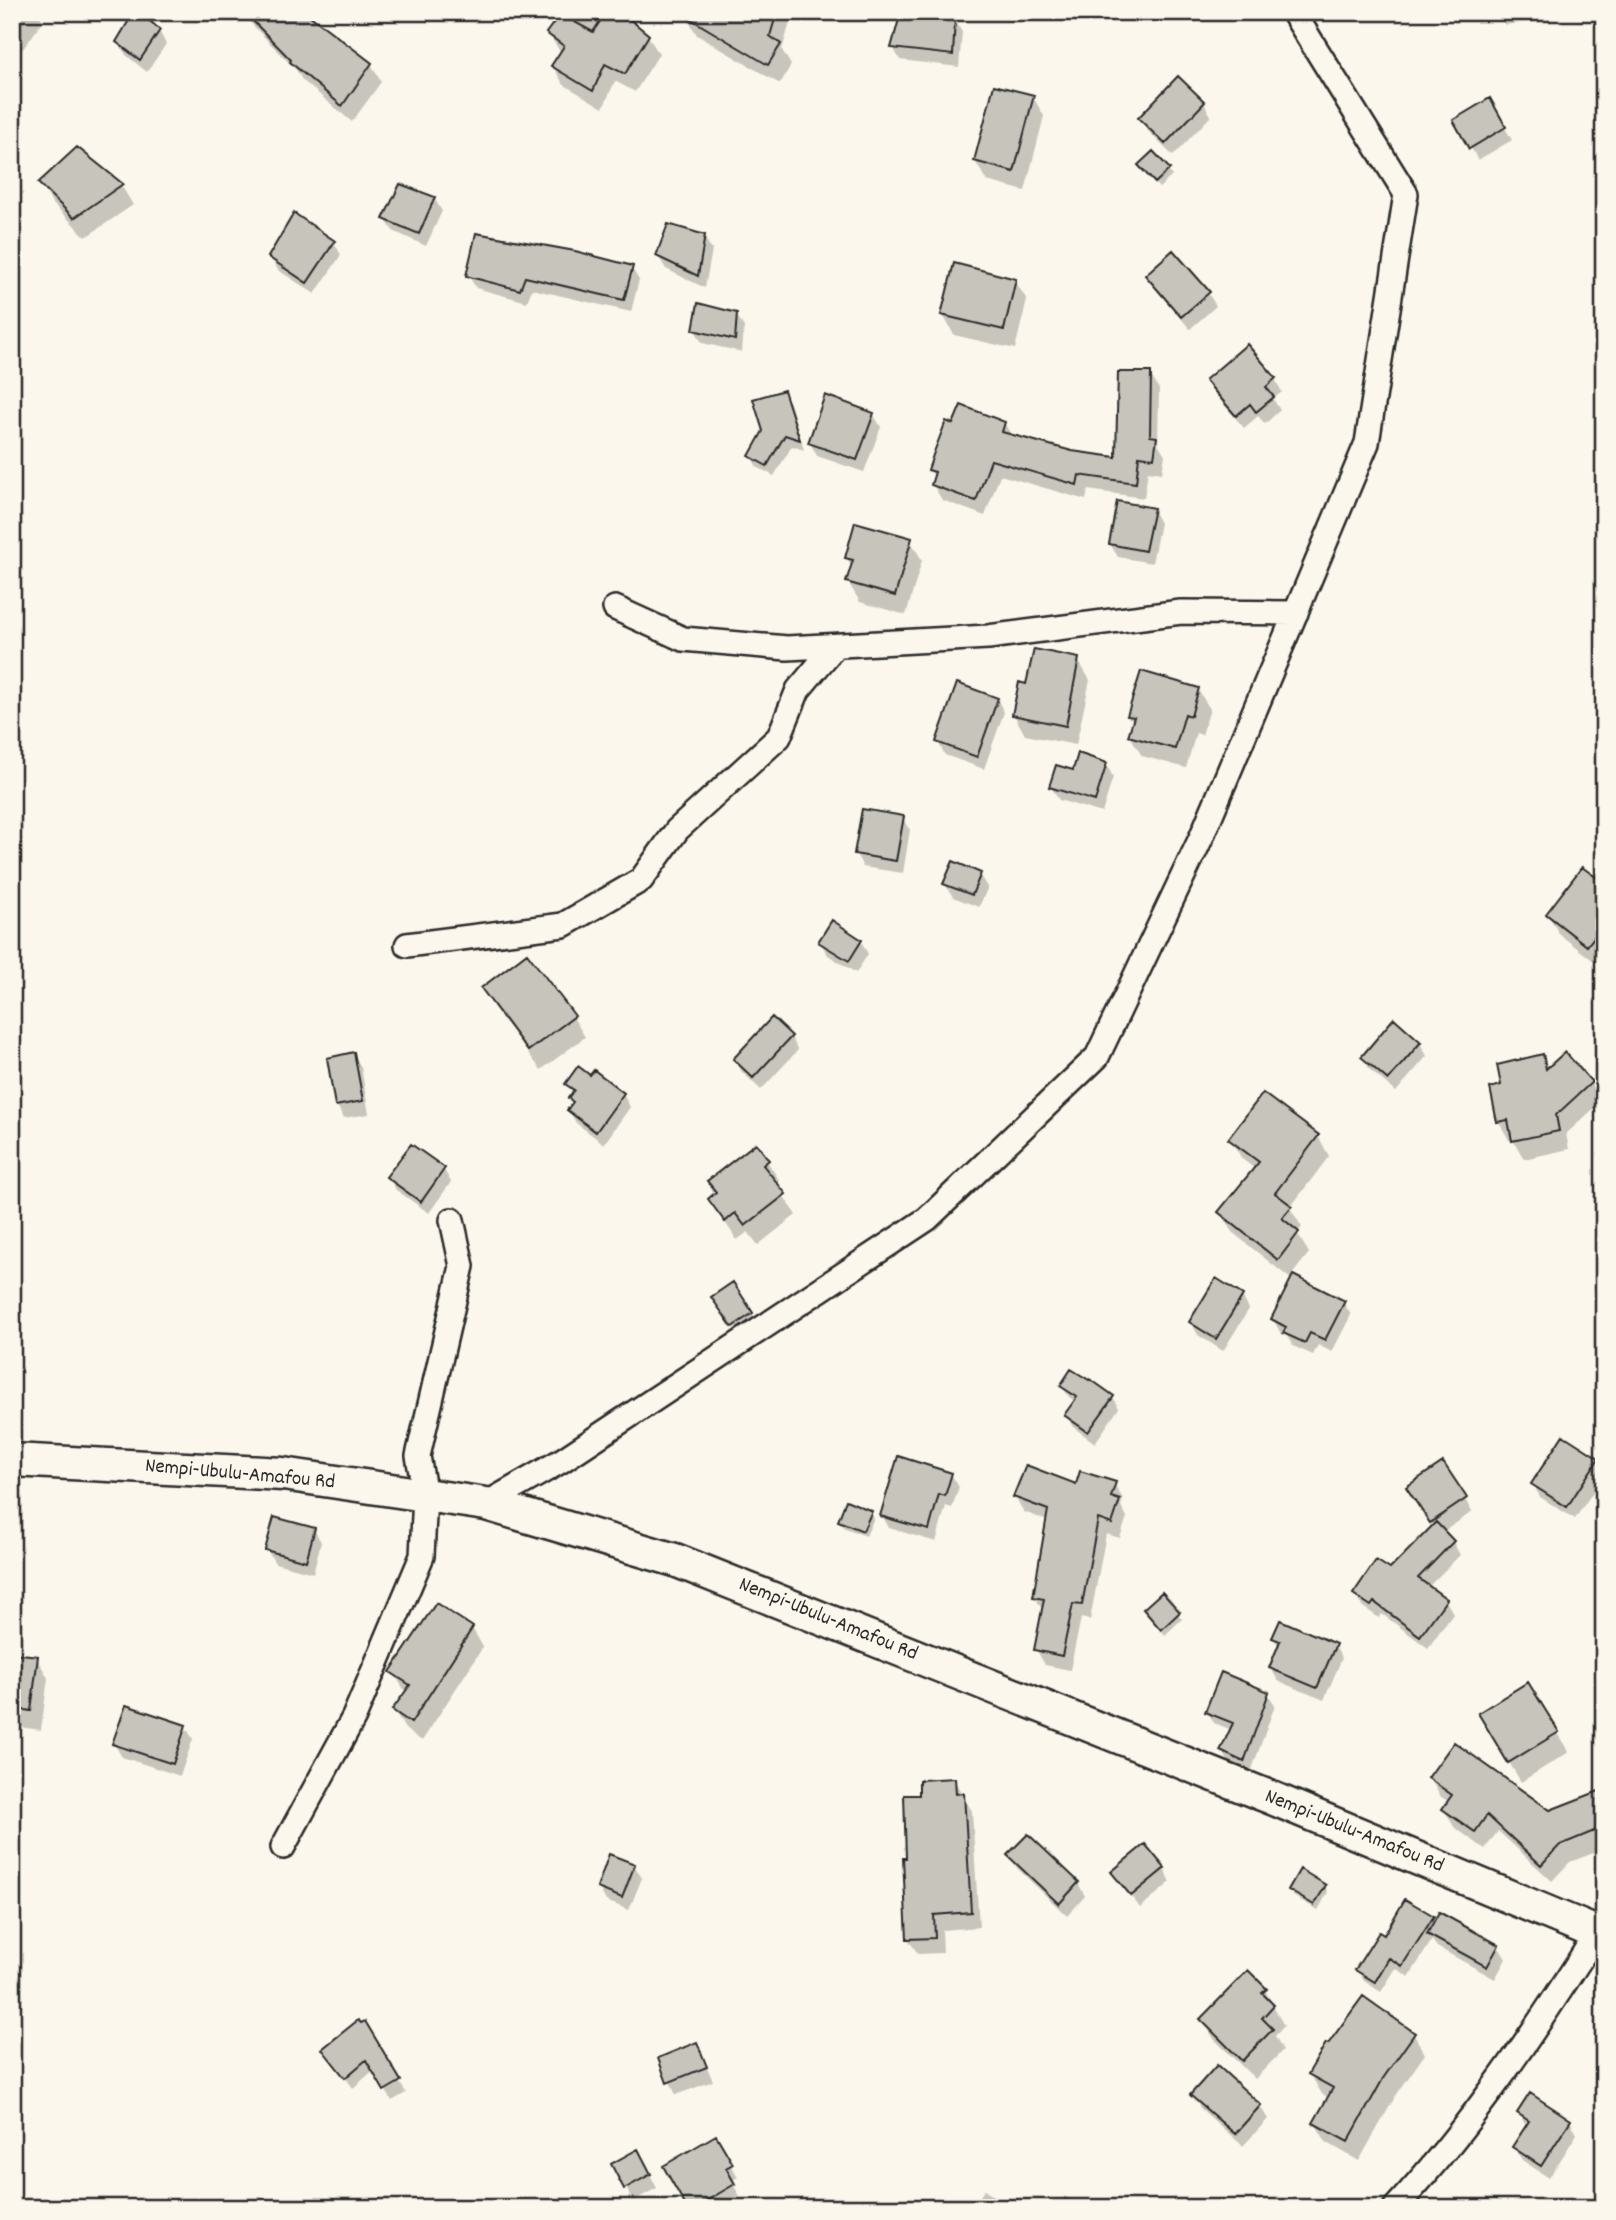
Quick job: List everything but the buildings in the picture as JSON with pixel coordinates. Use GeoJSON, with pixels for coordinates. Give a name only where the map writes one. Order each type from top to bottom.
{"type":"FeatureCollection","features":[{"type":"Feature","properties":{"kind":"street"},"geometry":{"type":"LineString","coordinates":[[486,1504],[561,1461],[927,1219],[1097,1057],[1201,838],[1367,443],[1406,194],[1293,12]]}},
{"type":"Feature","properties":{"kind":"street"},"geometry":{"type":"LineString","coordinates":[[615,608],[683,639],[787,648],[988,637],[1181,612],[1296,613]]}},
{"type":"Feature","properties":{"kind":"street"},"geometry":{"type":"LineString","coordinates":[[407,944],[563,925],[641,880],[677,830],[779,737],[798,690],[835,646]]}},
{"type":"Feature","properties":{"kind":"street"},"geometry":{"type":"LineString","coordinates":[[283,1847],[354,1717],[422,1556],[425,1495],[418,1456],[462,1266],[452,1220]]}},
{"type":"Feature","properties":{"kind":"street","name":"Nempi-Ubulu-Amafou Rd"},"geometry":{"type":"LineString","coordinates":[[12,1460],[283,1474],[486,1504],[675,1560],[1272,1798],[1600,1934]]}},
{"type":"Feature","properties":{"kind":"street"},"geometry":{"type":"LineString","coordinates":[[1395,2208],[1438,2161],[1531,2035],[1600,1934]]}}]}
